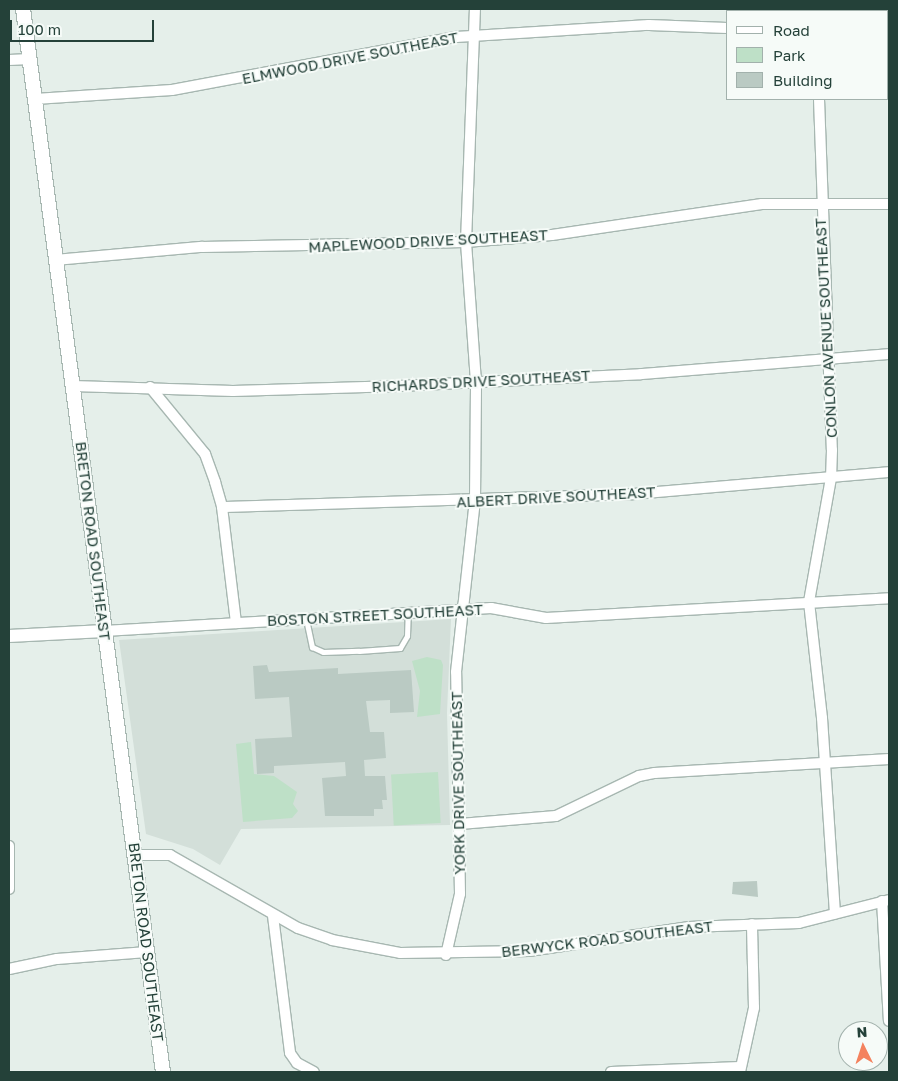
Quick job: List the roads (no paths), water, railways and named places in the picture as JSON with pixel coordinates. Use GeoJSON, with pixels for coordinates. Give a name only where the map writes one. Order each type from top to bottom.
{"type":"FeatureCollection","features":[{"type":"Feature","properties":{"kind":"main road","name":"BRETON ROAD SOUTHEAST"},"geometry":{"type":"LineString","coordinates":[[23,9],[164,1072]]}},
{"type":"Feature","properties":{"kind":"street","name":"YORK DRIVE SOUTHEAST"},"geometry":{"type":"LineString","coordinates":[[446,955],[460,894],[456,672],[475,501],[476,382],[466,242],[475,9]]}},
{"type":"Feature","properties":{"kind":"street","name":"ELMWOOD DRIVE SOUTHEAST"},"geometry":{"type":"LineString","coordinates":[[35,99],[172,90],[409,44],[474,36],[649,25],[726,28]]}},
{"type":"Feature","properties":{"kind":"street"},"geometry":{"type":"LineString","coordinates":[[9,60],[30,59]]}},
{"type":"Feature","properties":{"kind":"street","name":"CONLON AVENUE SOUTHEAST"},"geometry":{"type":"LineString","coordinates":[[819,100],[820,203],[831,359],[831,478],[809,602],[824,763],[835,914]]}},
{"type":"Feature","properties":{"kind":"street","name":"MAPLEWOOD DRIVE SOUTHEAST"},"geometry":{"type":"LineString","coordinates":[[55,260],[193,248],[466,242],[552,235],[708,210],[820,203],[889,204]]}},
{"type":"Feature","properties":{"kind":"street","name":"RICHARDS DRIVE SOUTHEAST"},"geometry":{"type":"LineString","coordinates":[[73,386],[233,391],[476,382],[889,354]]}},
{"type":"Feature","properties":{"kind":"street"},"geometry":{"type":"LineString","coordinates":[[150,387],[205,454],[222,507],[236,623]]}},
{"type":"Feature","properties":{"kind":"street","name":"ALBERT DRIVE SOUTHEAST"},"geometry":{"type":"LineString","coordinates":[[222,507],[475,501],[707,489],[889,472]]}},
{"type":"Feature","properties":{"kind":"street","name":"BOSTON STREET SOUTHEAST"},"geometry":{"type":"LineString","coordinates":[[9,636],[491,608],[546,618],[889,598]]}},
{"type":"Feature","properties":{"kind":"street"},"geometry":{"type":"LineString","coordinates":[[460,824],[556,816],[586,804],[631,779],[655,773],[889,759]]}},
{"type":"Feature","properties":{"kind":"street"},"geometry":{"type":"LineString","coordinates":[[9,846],[9,889]]}},
{"type":"Feature","properties":{"kind":"street","name":"BERWYCK ROAD SOUTHEAST"},"geometry":{"type":"LineString","coordinates":[[136,855],[170,855],[273,916],[332,940],[367,948],[446,955],[572,947],[689,927],[800,922],[886,901]]}},
{"type":"Feature","properties":{"kind":"street"},"geometry":{"type":"LineString","coordinates":[[886,901],[889,1021]]}},
{"type":"Feature","properties":{"kind":"street"},"geometry":{"type":"LineString","coordinates":[[273,916],[290,1053],[297,1063],[314,1072]]}},
{"type":"Feature","properties":{"kind":"street"},"geometry":{"type":"LineString","coordinates":[[611,1072],[740,1070],[754,1008],[752,924]]}},
{"type":"Feature","properties":{"kind":"street"},"geometry":{"type":"LineString","coordinates":[[9,969],[57,959],[147,952]]}},
{"type":"Feature","properties":{"kind":"lane"},"geometry":{"type":"LineString","coordinates":[[306,619],[312,647],[323,652],[359,651],[400,648],[408,636],[408,613]]}}]}
